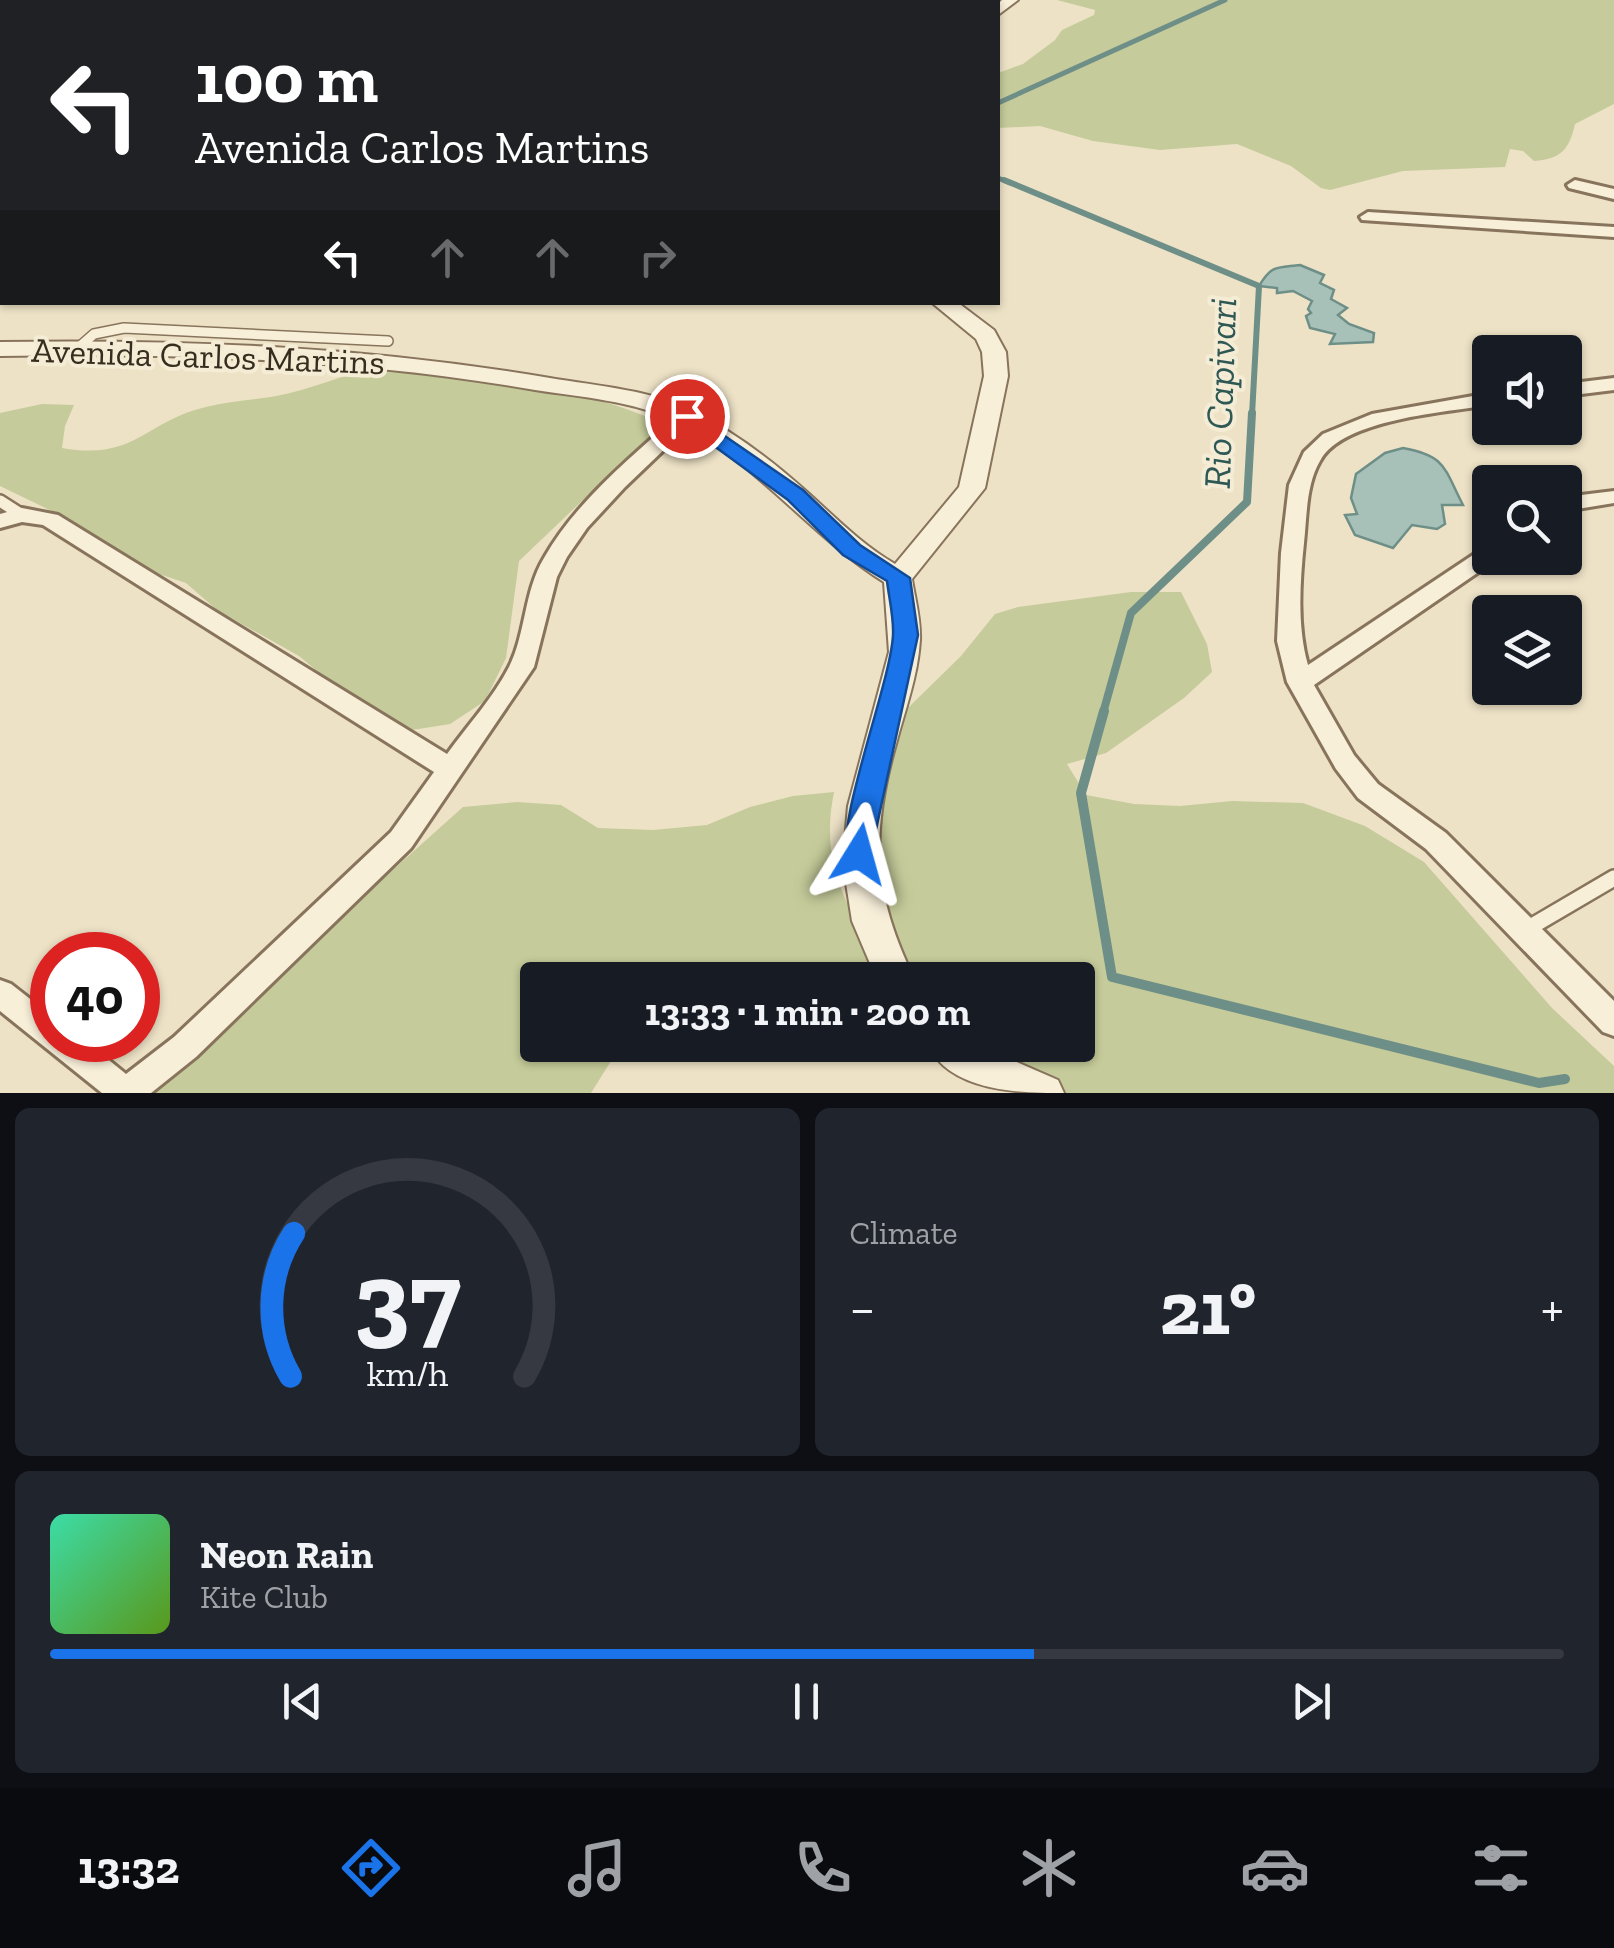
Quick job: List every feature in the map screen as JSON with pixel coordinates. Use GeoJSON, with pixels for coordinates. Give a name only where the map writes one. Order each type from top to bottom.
{"type":"FeatureCollection","features":[{"type":"Feature","properties":{"kind":"street"},"geometry":{"type":"LineString","coordinates":[[1575,186],[1614,194]]}},
{"type":"Feature","properties":{"kind":"street"},"geometry":{"type":"LineString","coordinates":[[1368,217],[1614,232]]}},
{"type":"Feature","properties":{"kind":"street"},"geometry":{"type":"LineString","coordinates":[[887,962],[870,929],[858,878],[860,831],[894,701],[906,635],[898,578],[972,488],[996,376],[994,352],[986,335],[946,305]]}},
{"type":"Feature","properties":{"kind":"street","name":"Avenida Carlos Martins"},"geometry":{"type":"LineString","coordinates":[[0,349],[252,350],[428,365],[608,395],[687,416],[795,495],[852,550],[898,578]]}},
{"type":"Feature","properties":{"kind":"street"},"geometry":{"type":"LineString","coordinates":[[1582,388],[1614,384]]}},
{"type":"Feature","properties":{"kind":"street"},"geometry":{"type":"LineString","coordinates":[[1472,403],[1380,418],[1330,438],[1311,456],[1300,485],[1292,553],[1289,641],[1300,682],[1345,762],[1368,791],[1436,841],[1614,1022]]}},
{"type":"Feature","properties":{"kind":"street"},"geometry":{"type":"LineString","coordinates":[[87,1062],[126,1093],[185,1047],[400,840],[522,668],[545,577],[579,523],[687,416]]}},
{"type":"Feature","properties":{"kind":"street"},"geometry":{"type":"LineString","coordinates":[[1582,500],[1614,498]]}},
{"type":"Feature","properties":{"kind":"street"},"geometry":{"type":"LineString","coordinates":[[11,518],[50,520],[450,769]]}},
{"type":"Feature","properties":{"kind":"street"},"geometry":{"type":"LineString","coordinates":[[1300,682],[1472,566]]}},
{"type":"Feature","properties":{"kind":"street"},"geometry":{"type":"LineString","coordinates":[[0,993],[30,1017]]}},
{"type":"Feature","properties":{"kind":"street"},"geometry":{"type":"LineString","coordinates":[[976,1062],[1044,1093]]}},
{"type":"Feature","properties":{"kind":"lane"},"geometry":{"type":"LineString","coordinates":[[78,348],[94,334],[124,328],[388,341]]}},
{"type":"Feature","properties":{"kind":"lane"},"geometry":{"type":"LineString","coordinates":[[0,502],[11,518]]}},
{"type":"Feature","properties":{"kind":"lane"},"geometry":{"type":"LineString","coordinates":[[1524,931],[1614,878]]}},
{"type":"Feature","properties":{"kind":"green space"},"geometry":{"type":"Polygon","coordinates":[[[1057,0],[1614,0],[1614,104],[1575,124],[1567,147],[1551,158],[1534,161],[1523,151],[1510,149],[1505,167],[1403,171],[1330,190],[1321,188],[1291,166],[1237,144],[1160,150],[1093,141],[1040,126],[1000,128],[1000,72],[1023,64],[1062,30],[1094,15],[1095,10],[1057,0]]]}},
{"type":"Feature","properties":{"kind":"green space"},"geometry":{"type":"Polygon","coordinates":[[[386,365],[568,392],[675,429],[626,459],[519,561],[506,658],[485,701],[450,724],[412,730],[364,710],[299,656],[217,610],[186,583],[132,565],[64,517],[0,486],[0,413],[42,404],[74,405],[65,426],[62,448],[107,449],[139,438],[185,413],[290,393],[386,365]]]}},
{"type":"Feature","properties":{"kind":"green space"},"geometry":{"type":"Polygon","coordinates":[[[1131,592],[1181,592],[1207,644],[1212,672],[1184,698],[1106,753],[1067,764],[1086,795],[1134,804],[1180,806],[1232,801],[1303,803],[1365,826],[1424,862],[1552,1008],[1614,1066],[1614,1093],[1054,1093],[1003,1077],[984,1062],[1095,1062],[1095,962],[520,962],[520,1062],[610,1062],[591,1093],[119,1093],[329,927],[463,807],[517,802],[561,805],[598,828],[653,830],[707,825],[750,807],[793,796],[834,792],[832,853],[851,911],[866,749],[961,656],[995,614],[1018,607],[1131,592]]]}},
{"type":"Feature","properties":{"kind":"water"},"geometry":{"type":"Polygon","coordinates":[[[1300,265],[1324,275],[1320,283],[1334,290],[1331,299],[1347,308],[1338,315],[1349,324],[1374,333],[1373,342],[1330,344],[1335,334],[1310,328],[1306,316],[1311,313],[1308,309],[1312,301],[1293,291],[1277,293],[1277,288],[1259,286],[1275,269],[1300,265]]]}},
{"type":"Feature","properties":{"kind":"water"},"geometry":{"type":"Polygon","coordinates":[[[1403,448],[1436,460],[1463,505],[1442,505],[1445,524],[1437,529],[1412,525],[1393,548],[1355,535],[1345,515],[1357,514],[1351,498],[1356,474],[1385,453],[1403,448]]]}},
{"type":"Feature","properties":{"kind":"waterway","name":"Rio Capivari"},"geometry":{"type":"LineString","coordinates":[[1000,102],[1225,0]]}},
{"type":"Feature","properties":{"kind":"waterway","name":"Rio Capivari"},"geometry":{"type":"LineString","coordinates":[[1000,179],[1010,183]]}},
{"type":"Feature","properties":{"kind":"waterway","name":"Rio Capivari"},"geometry":{"type":"LineString","coordinates":[[1004,180],[1259,286],[1252,415]]}},
{"type":"Feature","properties":{"kind":"waterway","name":"Rio Capivari"},"geometry":{"type":"LineString","coordinates":[[1103,713],[1131,613],[1247,502],[1252,413]]}},
{"type":"Feature","properties":{"kind":"waterway","name":"Rio Capivari"},"geometry":{"type":"LineString","coordinates":[[1104,711],[1081,793],[1112,977],[1539,1083],[1565,1079]]}},
{"type":"Feature","properties":{"kind":"route"},"geometry":{"type":"LineString","coordinates":[[687,416],[795,495],[852,550],[898,578],[906,635],[894,701],[860,831],[859,854]]}}]}
